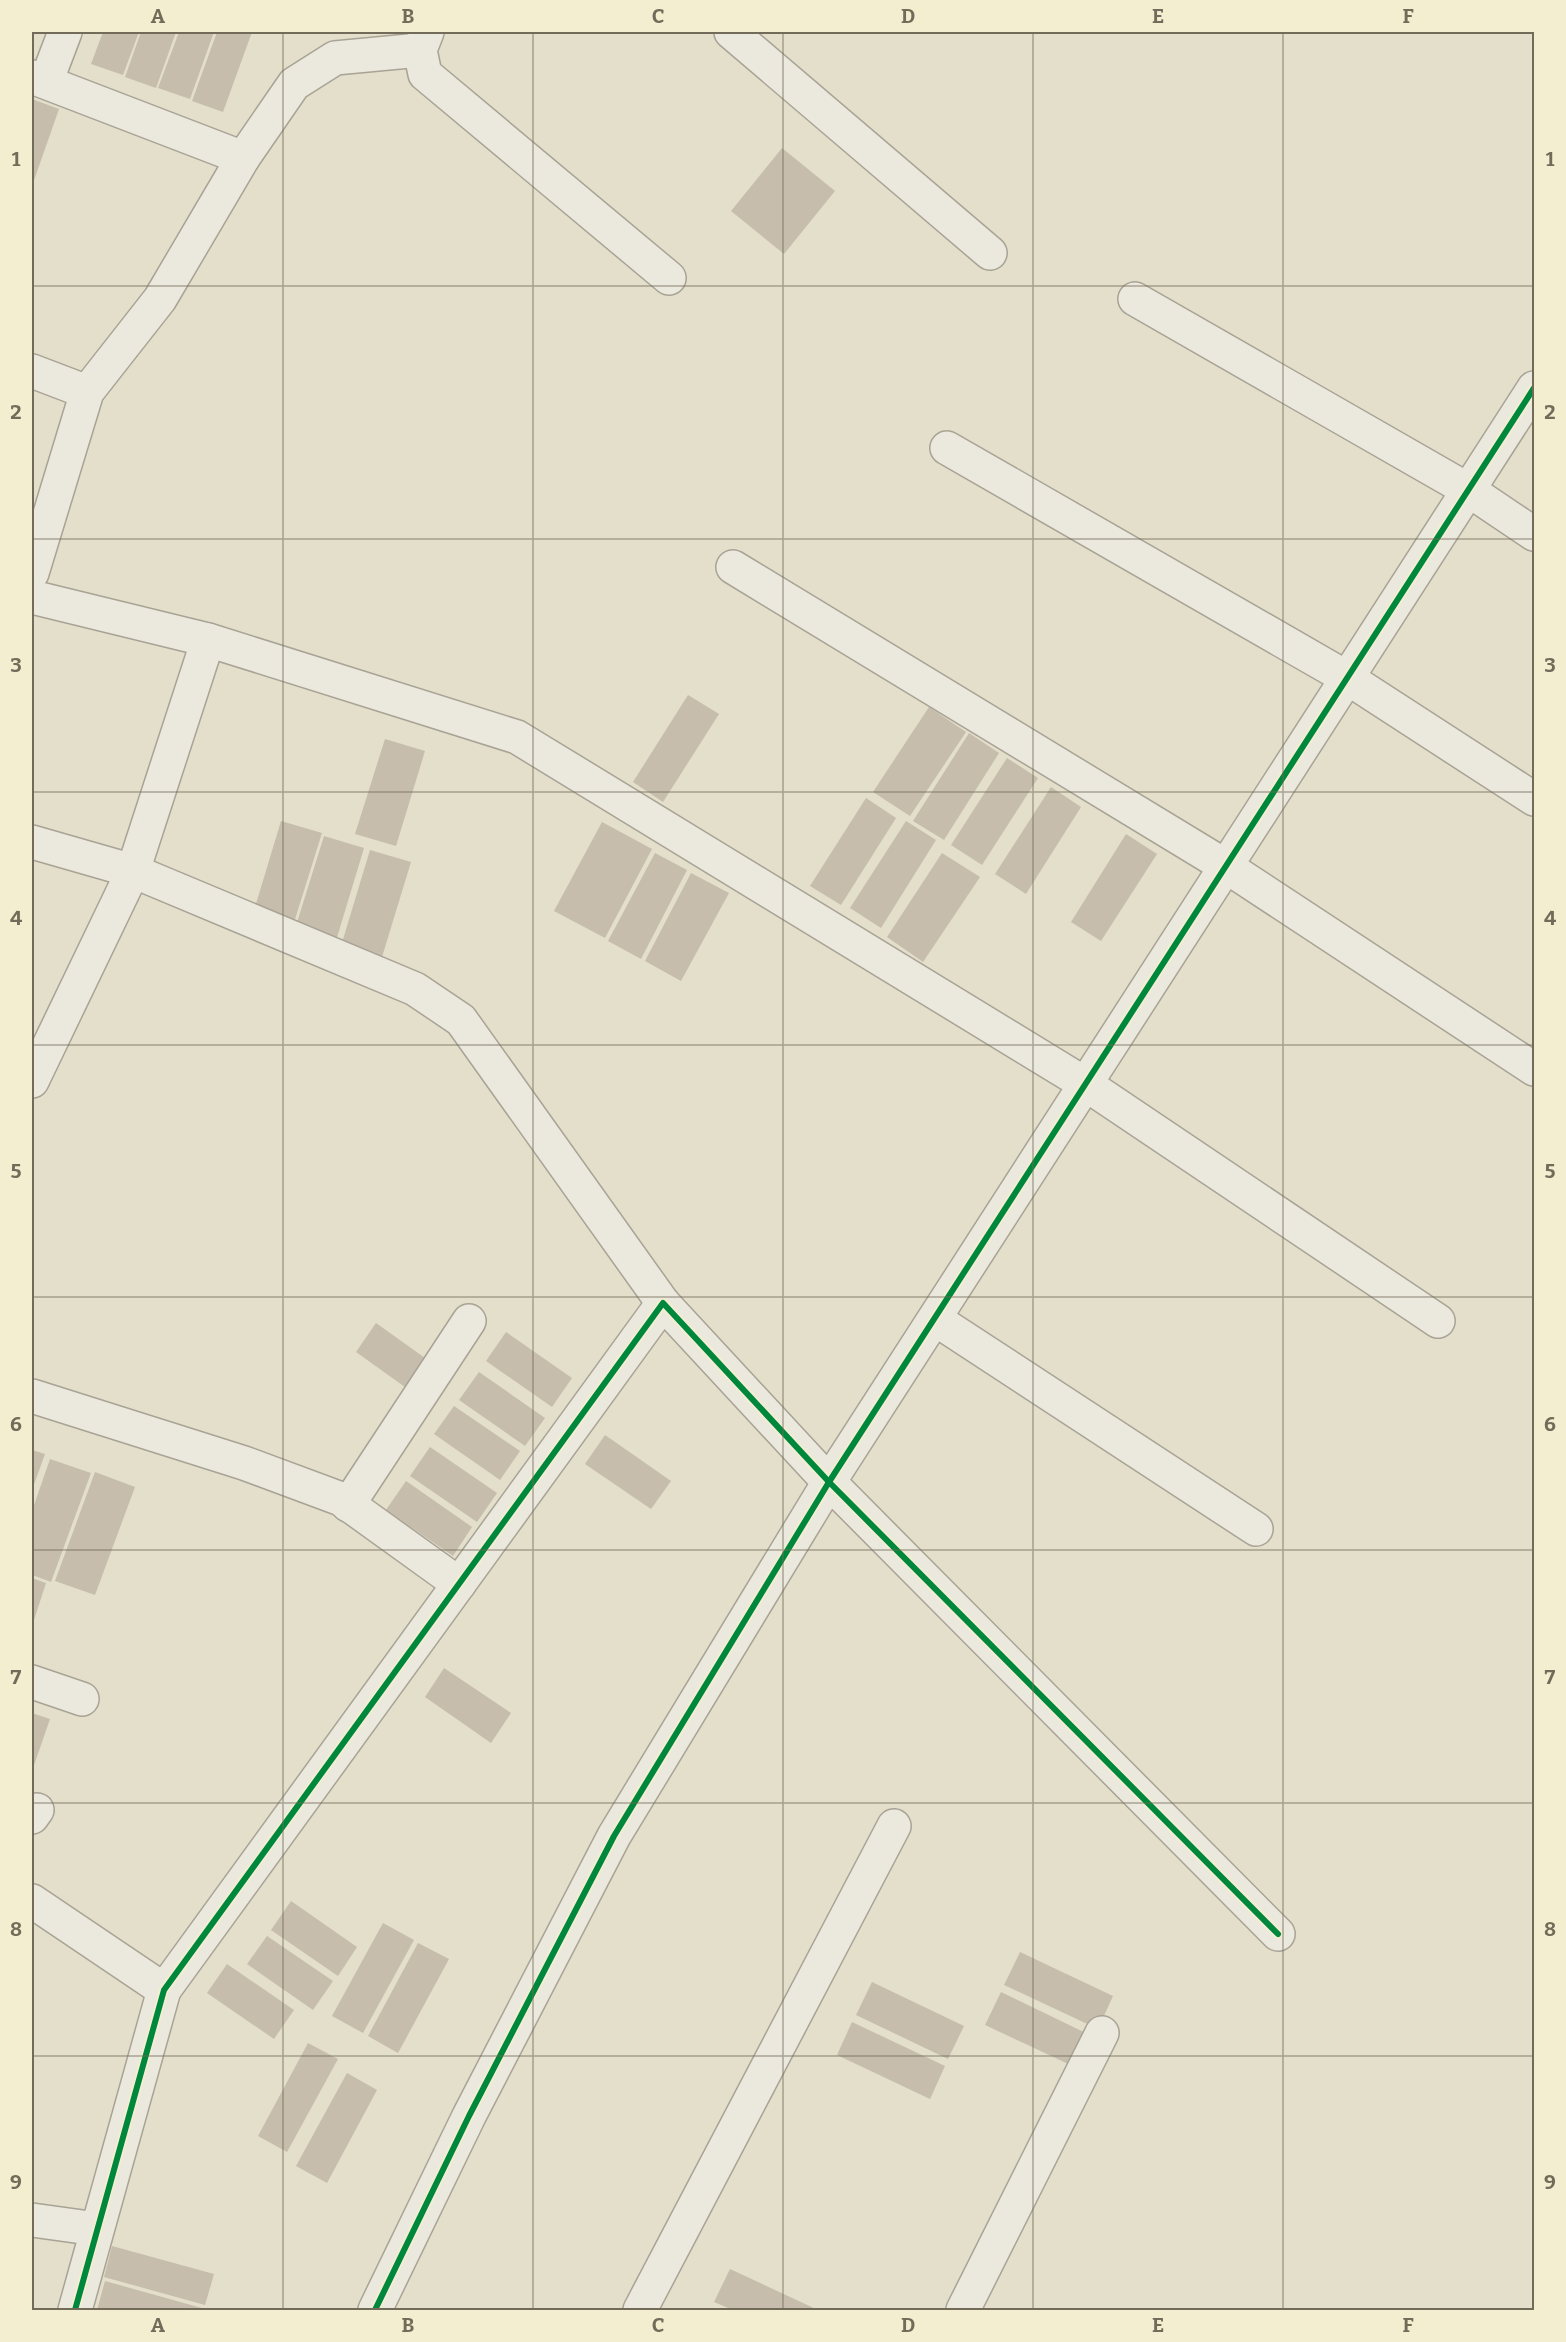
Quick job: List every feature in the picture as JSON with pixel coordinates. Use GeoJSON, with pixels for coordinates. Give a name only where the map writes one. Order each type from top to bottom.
{"type":"FeatureCollection","features":[{"type":"Feature","properties":{"kind":"street"},"geometry":{"type":"LineString","coordinates":[[65,32],[39,80],[243,158]]}},
{"type":"Feature","properties":{"kind":"street"},"geometry":{"type":"LineString","coordinates":[[731,32],[990,253]]}},
{"type":"Feature","properties":{"kind":"street"},"geometry":{"type":"LineString","coordinates":[[32,573],[87,392],[160,299],[243,158],[294,84],[335,58],[423,41],[425,74],[669,278]]}},
{"type":"Feature","properties":{"kind":"street"},"geometry":{"type":"LineString","coordinates":[[1135,299],[1470,491],[1534,534]]}},
{"type":"Feature","properties":{"kind":"street"},"geometry":{"type":"LineString","coordinates":[[32,371],[87,392]]}},
{"type":"Feature","properties":{"kind":"street"},"geometry":{"type":"LineString","coordinates":[[375,2310],[469,2116],[614,1836],[829,1482],[1349,679],[1534,388]]}},
{"type":"Feature","properties":{"kind":"street"},"geometry":{"type":"LineString","coordinates":[[947,448],[1349,679],[1534,799]]}},
{"type":"Feature","properties":{"kind":"street"},"geometry":{"type":"LineString","coordinates":[[733,567],[1227,867],[1534,1069]]}},
{"type":"Feature","properties":{"kind":"street"},"geometry":{"type":"LineString","coordinates":[[32,597],[208,640],[517,737],[1087,1084],[1438,1321]]}},
{"type":"Feature","properties":{"kind":"street"},"geometry":{"type":"LineString","coordinates":[[32,1081],[133,872],[208,640]]}},
{"type":"Feature","properties":{"kind":"street"},"geometry":{"type":"LineString","coordinates":[[32,842],[133,872],[415,989],[461,1020],[663,1303],[829,1482],[1278,1934]]}},
{"type":"Feature","properties":{"kind":"street"},"geometry":{"type":"LineString","coordinates":[[75,2310],[164,1990],[663,1303]]}},
{"type":"Feature","properties":{"kind":"street"},"geometry":{"type":"LineString","coordinates":[[935,1319],[1256,1528]]}},
{"type":"Feature","properties":{"kind":"street"},"geometry":{"type":"LineString","coordinates":[[348,1505],[469,1321]]}},
{"type":"Feature","properties":{"kind":"street"},"geometry":{"type":"LineString","coordinates":[[32,1396],[244,1463],[340,1499],[459,1584]]}},
{"type":"Feature","properties":{"kind":"street"},"geometry":{"type":"LineString","coordinates":[[32,1682],[82,1699]]}},
{"type":"Feature","properties":{"kind":"street"},"geometry":{"type":"LineString","coordinates":[[640,2310],[894,1826]]}},
{"type":"Feature","properties":{"kind":"street"},"geometry":{"type":"LineString","coordinates":[[32,1901],[164,1990]]}},
{"type":"Feature","properties":{"kind":"street"},"geometry":{"type":"LineString","coordinates":[[963,2310],[1102,2033]]}},
{"type":"Feature","properties":{"kind":"street"},"geometry":{"type":"LineString","coordinates":[[32,2220],[97,2229]]}},
{"type":"Feature","properties":{"kind":"building"},"geometry":{"type":"Polygon","coordinates":[[[103,32],[139,32],[123,75],[91,64],[103,32]]]}},
{"type":"Feature","properties":{"kind":"building"},"geometry":{"type":"Polygon","coordinates":[[[141,32],[176,32],[156,88],[125,77],[141,32]]]}},
{"type":"Feature","properties":{"kind":"building"},"geometry":{"type":"Polygon","coordinates":[[[179,32],[214,32],[190,99],[158,88],[179,32]]]}},
{"type":"Feature","properties":{"kind":"building"},"geometry":{"type":"Polygon","coordinates":[[[217,32],[252,32],[223,112],[192,101],[217,32]]]}},
{"type":"Feature","properties":{"kind":"building"},"geometry":{"type":"Polygon","coordinates":[[[32,99],[59,109],[32,186],[32,99]]]}},
{"type":"Feature","properties":{"kind":"building"},"geometry":{"type":"Polygon","coordinates":[[[782,148],[835,191],[784,254],[731,211],[782,148]]]}},
{"type":"Feature","properties":{"kind":"building"},"geometry":{"type":"Polygon","coordinates":[[[688,695],[719,714],[663,802],[633,782],[688,695]]]}},
{"type":"Feature","properties":{"kind":"building"},"geometry":{"type":"Polygon","coordinates":[[[929,707],[966,732],[910,816],[873,792],[929,707]]]}},
{"type":"Feature","properties":{"kind":"building"},"geometry":{"type":"Polygon","coordinates":[[[969,733],[999,753],[944,840],[913,821],[969,733]]]}},
{"type":"Feature","properties":{"kind":"building"},"geometry":{"type":"Polygon","coordinates":[[[385,739],[425,751],[396,846],[355,834],[385,739]]]}},
{"type":"Feature","properties":{"kind":"building"},"geometry":{"type":"Polygon","coordinates":[[[1007,758],[1038,778],[982,865],[951,845],[1007,758]]]}},
{"type":"Feature","properties":{"kind":"building"},"geometry":{"type":"Polygon","coordinates":[[[1051,787],[1081,807],[1026,894],[995,874],[1051,787]]]}},
{"type":"Feature","properties":{"kind":"building"},"geometry":{"type":"Polygon","coordinates":[[[866,798],[896,818],[841,905],[810,886],[866,798]]]}},
{"type":"Feature","properties":{"kind":"building"},"geometry":{"type":"Polygon","coordinates":[[[281,821],[322,833],[292,929],[252,917],[281,821]]]}},
{"type":"Feature","properties":{"kind":"building"},"geometry":{"type":"Polygon","coordinates":[[[906,821],[936,840],[881,928],[850,908],[906,821]]]}},
{"type":"Feature","properties":{"kind":"building"},"geometry":{"type":"Polygon","coordinates":[[[602,822],[652,849],[605,938],[554,911],[602,822]]]}},
{"type":"Feature","properties":{"kind":"building"},"geometry":{"type":"Polygon","coordinates":[[[1126,834],[1157,854],[1101,941],[1071,922],[1126,834]]]}},
{"type":"Feature","properties":{"kind":"building"},"geometry":{"type":"Polygon","coordinates":[[[324,836],[364,848],[335,944],[294,932],[324,836]]]}},
{"type":"Feature","properties":{"kind":"building"},"geometry":{"type":"Polygon","coordinates":[[[370,850],[411,862],[382,957],[341,946],[370,850]]]}},
{"type":"Feature","properties":{"kind":"building"},"geometry":{"type":"Polygon","coordinates":[[[655,853],[687,870],[641,959],[608,941],[655,853]]]}},
{"type":"Feature","properties":{"kind":"building"},"geometry":{"type":"Polygon","coordinates":[[[942,853],[980,877],[923,962],[887,937],[942,853]]]}},
{"type":"Feature","properties":{"kind":"building"},"geometry":{"type":"Polygon","coordinates":[[[691,873],[729,893],[681,981],[645,961],[691,873]]]}},
{"type":"Feature","properties":{"kind":"building"},"geometry":{"type":"Polygon","coordinates":[[[376,1323],[425,1358],[405,1387],[356,1352],[376,1323]]]}},
{"type":"Feature","properties":{"kind":"building"},"geometry":{"type":"Polygon","coordinates":[[[506,1332],[572,1378],[552,1407],[486,1361],[506,1332]]]}},
{"type":"Feature","properties":{"kind":"building"},"geometry":{"type":"Polygon","coordinates":[[[479,1372],[545,1418],[525,1446],[459,1400],[479,1372]]]}},
{"type":"Feature","properties":{"kind":"building"},"geometry":{"type":"Polygon","coordinates":[[[454,1406],[520,1451],[500,1480],[434,1434],[454,1406]]]}},
{"type":"Feature","properties":{"kind":"building"},"geometry":{"type":"Polygon","coordinates":[[[605,1435],[671,1481],[651,1509],[585,1464],[605,1435]]]}},
{"type":"Feature","properties":{"kind":"building"},"geometry":{"type":"Polygon","coordinates":[[[430,1447],[497,1493],[477,1522],[410,1476],[430,1447]]]}},
{"type":"Feature","properties":{"kind":"building"},"geometry":{"type":"Polygon","coordinates":[[[32,1450],[45,1454],[32,1490],[32,1450]]]}},
{"type":"Feature","properties":{"kind":"building"},"geometry":{"type":"Polygon","coordinates":[[[50,1459],[91,1473],[51,1582],[32,1575],[32,1511],[50,1459]]]}},
{"type":"Feature","properties":{"kind":"building"},"geometry":{"type":"Polygon","coordinates":[[[95,1472],[135,1487],[95,1595],[55,1581],[95,1472]]]}},
{"type":"Feature","properties":{"kind":"building"},"geometry":{"type":"Polygon","coordinates":[[[406,1481],[472,1527],[453,1556],[386,1510],[406,1481]]]}},
{"type":"Feature","properties":{"kind":"building"},"geometry":{"type":"Polygon","coordinates":[[[32,1578],[46,1583],[32,1626],[32,1578]]]}},
{"type":"Feature","properties":{"kind":"building"},"geometry":{"type":"Polygon","coordinates":[[[444,1668],[511,1713],[491,1743],[425,1697],[444,1668]]]}},
{"type":"Feature","properties":{"kind":"building"},"geometry":{"type":"Polygon","coordinates":[[[32,1713],[50,1719],[32,1771],[32,1713]]]}},
{"type":"Feature","properties":{"kind":"building"},"geometry":{"type":"Polygon","coordinates":[[[291,1901],[357,1947],[338,1976],[271,1930],[291,1901]]]}},
{"type":"Feature","properties":{"kind":"building"},"geometry":{"type":"Polygon","coordinates":[[[383,1923],[414,1940],[363,2033],[332,2016],[383,1923]]]}},
{"type":"Feature","properties":{"kind":"building"},"geometry":{"type":"Polygon","coordinates":[[[267,1936],[333,1981],[313,2010],[247,1964],[267,1936]]]}},
{"type":"Feature","properties":{"kind":"building"},"geometry":{"type":"Polygon","coordinates":[[[418,1943],[449,1959],[398,2053],[368,2036],[418,1943]]]}},
{"type":"Feature","properties":{"kind":"building"},"geometry":{"type":"Polygon","coordinates":[[[1020,1952],[1113,1996],[1098,2029],[1004,1985],[1020,1952]]]}},
{"type":"Feature","properties":{"kind":"building"},"geometry":{"type":"Polygon","coordinates":[[[227,1964],[294,2010],[274,2039],[207,1993],[227,1964]]]}},
{"type":"Feature","properties":{"kind":"building"},"geometry":{"type":"Polygon","coordinates":[[[872,1982],[964,2026],[948,2059],[856,2015],[872,1982]]]}},
{"type":"Feature","properties":{"kind":"building"},"geometry":{"type":"Polygon","coordinates":[[[1001,1992],[1094,2037],[1079,2069],[985,2025],[1001,1992]]]}},
{"type":"Feature","properties":{"kind":"building"},"geometry":{"type":"Polygon","coordinates":[[[852,2022],[945,2066],[930,2099],[837,2055],[852,2022]]]}},
{"type":"Feature","properties":{"kind":"building"},"geometry":{"type":"Polygon","coordinates":[[[308,2043],[338,2059],[287,2152],[258,2136],[308,2043]]]}},
{"type":"Feature","properties":{"kind":"building"},"geometry":{"type":"Polygon","coordinates":[[[347,2073],[377,2090],[327,2183],[296,2166],[347,2073]]]}},
{"type":"Feature","properties":{"kind":"building"},"geometry":{"type":"Polygon","coordinates":[[[112,2246],[214,2274],[205,2305],[104,2277],[112,2246]]]}},
{"type":"Feature","properties":{"kind":"building"},"geometry":{"type":"Polygon","coordinates":[[[730,2269],[818,2310],[733,2310],[714,2302],[730,2269]]]}},
{"type":"Feature","properties":{"kind":"building"},"geometry":{"type":"Polygon","coordinates":[[[105,2281],[209,2310],[97,2310],[105,2281]]]}},
{"type":"Feature","properties":{"kind":"cycle path"},"geometry":{"type":"LineString","coordinates":[[375,2310],[469,2116],[614,1836],[829,1482],[1534,388]]}},
{"type":"Feature","properties":{"kind":"cycle path"},"geometry":{"type":"LineString","coordinates":[[75,2310],[164,1990],[663,1303],[829,1482],[1278,1934]]}}]}
